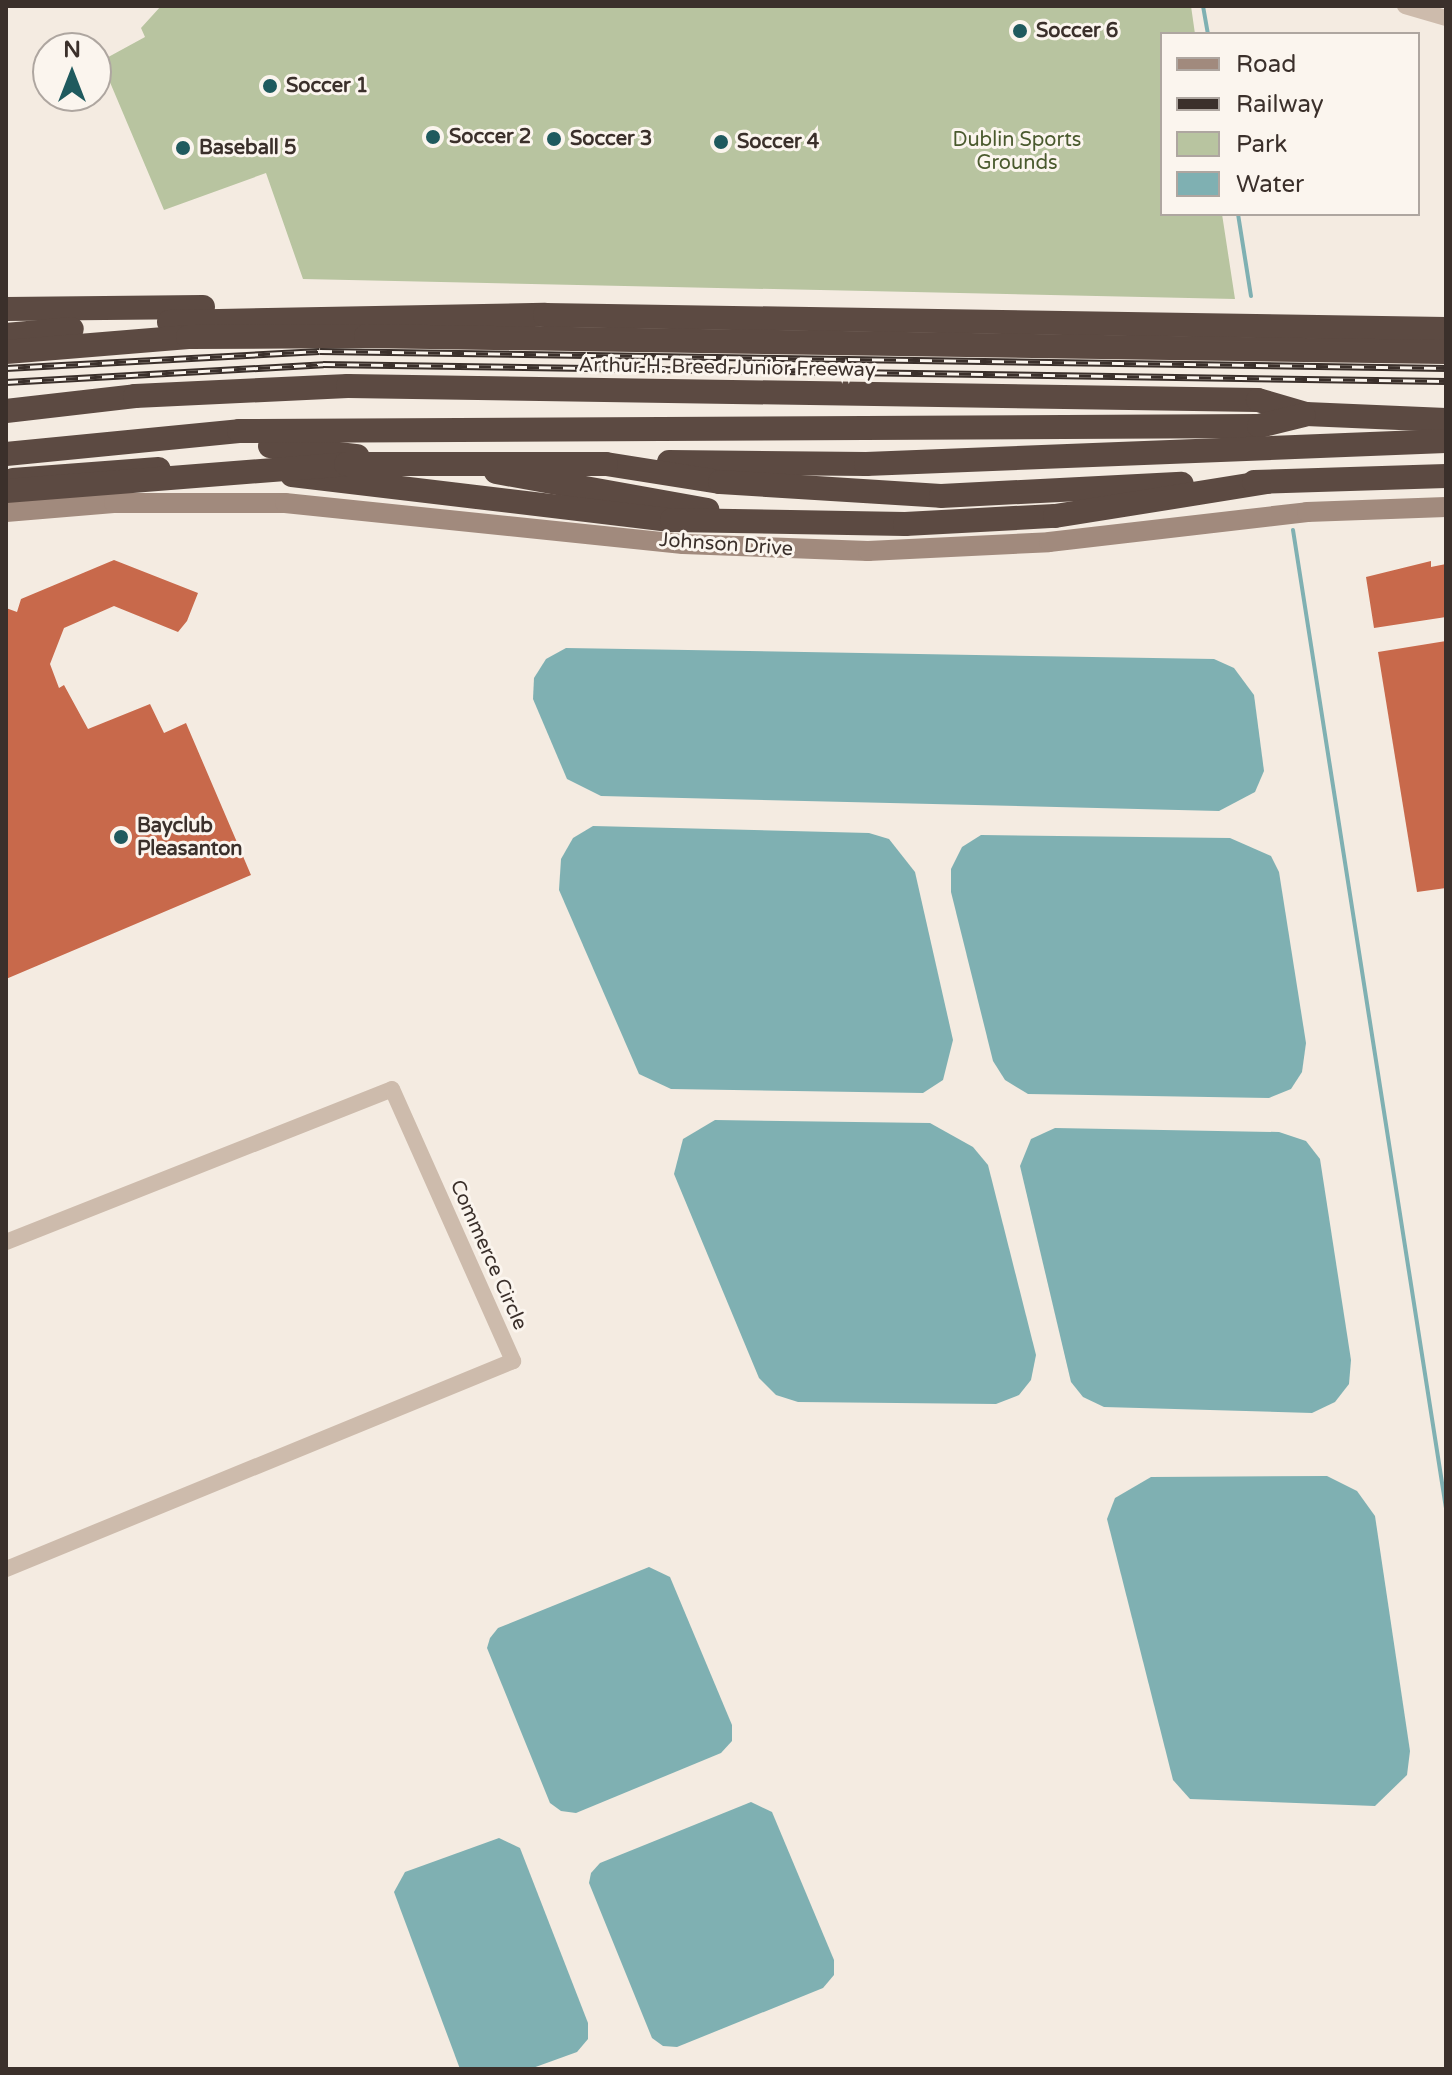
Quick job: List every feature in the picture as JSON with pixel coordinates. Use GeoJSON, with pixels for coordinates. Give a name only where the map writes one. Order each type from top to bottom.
{"type":"FeatureCollection","features":[{"type":"Feature","properties":{"kind":"highway"},"geometry":{"type":"LineString","coordinates":[[6,309],[175,305],[257,316]]}},
{"type":"Feature","properties":{"kind":"highway"},"geometry":{"type":"LineString","coordinates":[[6,335],[257,316],[1446,329]]}},
{"type":"Feature","properties":{"kind":"highway"},"geometry":{"type":"LineString","coordinates":[[6,352],[188,337],[351,336],[1446,352]]}},
{"type":"Feature","properties":{"kind":"highway","name":"Arthur H. Breed Junior Freeway"},"geometry":{"type":"LineString","coordinates":[[6,411],[135,396],[348,386],[1258,400],[1306,414],[1446,420]]}},
{"type":"Feature","properties":{"kind":"highway"},"geometry":{"type":"LineString","coordinates":[[275,440],[1259,426],[1306,414]]}},
{"type":"Feature","properties":{"kind":"highway"},"geometry":{"type":"LineString","coordinates":[[6,454],[239,431],[275,440],[539,477],[750,519]]}},
{"type":"Feature","properties":{"kind":"highway"},"geometry":{"type":"LineString","coordinates":[[720,471],[1446,441]]}},
{"type":"Feature","properties":{"kind":"highway"},"geometry":{"type":"LineString","coordinates":[[6,491],[346,464],[606,464],[720,471],[941,496],[1446,476]]}},
{"type":"Feature","properties":{"kind":"highway"},"geometry":{"type":"LineString","coordinates":[[6,481],[90,470],[219,470],[672,520],[983,522],[1267,482]]}},
{"type":"Feature","properties":{"kind":"street"},"geometry":{"type":"LineString","coordinates":[[1405,6],[1446,18]]}},
{"type":"Feature","properties":{"kind":"street","name":"Johnson Drive"},"geometry":{"type":"LineString","coordinates":[[6,512],[154,501],[285,503],[683,544],[868,551],[1049,542],[1307,512],[1446,507]]}},
{"type":"Feature","properties":{"kind":"street","name":"Commerce Circle"},"geometry":{"type":"LineString","coordinates":[[6,1242],[392,1089],[513,1361],[6,1569]]}},
{"type":"Feature","properties":{"kind":"green space","name":"Dublin Sports Grounds"},"geometry":{"type":"Polygon","coordinates":[[[161,6],[1191,6],[1195,32],[1160,32],[1160,216],[1222,216],[1235,299],[303,279],[266,173],[164,210],[112,87],[112,55],[145,37],[141,28],[161,6]]]}},
{"type":"Feature","properties":{"kind":"water"},"geometry":{"type":"Polygon","coordinates":[[[566,648],[1214,659],[1234,668],[1254,695],[1264,771],[1255,792],[1219,811],[601,796],[567,779],[533,699],[534,678],[546,659],[566,648]]]}},
{"type":"Feature","properties":{"kind":"water"},"geometry":{"type":"Polygon","coordinates":[[[593,826],[869,833],[889,839],[915,872],[953,1040],[943,1080],[923,1093],[671,1089],[639,1074],[559,890],[561,859],[573,838],[593,826]]]}},
{"type":"Feature","properties":{"kind":"water"},"geometry":{"type":"Polygon","coordinates":[[[981,835],[1230,838],[1271,856],[1279,872],[1306,1043],[1302,1072],[1291,1089],[1269,1098],[1028,1094],[1005,1080],[993,1061],[951,892],[951,869],[962,847],[981,835]]]}},
{"type":"Feature","properties":{"kind":"water"},"geometry":{"type":"Polygon","coordinates":[[[715,1120],[930,1123],[973,1147],[988,1165],[1036,1355],[1031,1380],[1019,1395],[996,1404],[798,1402],[776,1395],[759,1378],[674,1174],[683,1139],[715,1120]]]}},
{"type":"Feature","properties":{"kind":"water"},"geometry":{"type":"Polygon","coordinates":[[[1055,1128],[1279,1132],[1306,1141],[1320,1159],[1351,1360],[1349,1384],[1335,1402],[1312,1413],[1104,1407],[1083,1397],[1071,1382],[1020,1166],[1031,1139],[1055,1128]]]}},
{"type":"Feature","properties":{"kind":"water"},"geometry":{"type":"Polygon","coordinates":[[[1327,1476],[1357,1491],[1375,1516],[1410,1751],[1407,1775],[1375,1806],[1190,1799],[1173,1780],[1107,1519],[1115,1498],[1151,1477],[1327,1476]]]}},
{"type":"Feature","properties":{"kind":"water"},"geometry":{"type":"Polygon","coordinates":[[[649,1567],[670,1577],[732,1725],[732,1741],[721,1753],[576,1813],[561,1811],[550,1803],[487,1648],[490,1638],[498,1628],[649,1567]]]}},
{"type":"Feature","properties":{"kind":"water"},"geometry":{"type":"Polygon","coordinates":[[[751,1802],[772,1812],[834,1960],[834,1975],[823,1988],[677,2047],[663,2046],[652,2038],[589,1883],[591,1873],[600,1863],[751,1802]]]}},
{"type":"Feature","properties":{"kind":"water"},"geometry":{"type":"Polygon","coordinates":[[[499,1838],[520,1848],[588,2023],[588,2039],[577,2052],[530,2069],[460,2069],[394,1892],[405,1872],[499,1838]]]}},
{"type":"Feature","properties":{"kind":"building","name":"Bayclub Pleasanton"},"geometry":{"type":"Polygon","coordinates":[[[114,560],[198,593],[187,621],[178,632],[114,606],[64,628],[50,664],[59,688],[64,685],[88,729],[150,704],[164,733],[186,723],[251,875],[6,979],[6,608],[17,612],[21,599],[114,560]]]}},
{"type":"Feature","properties":{"kind":"building"},"geometry":{"type":"Polygon","coordinates":[[[1431,561],[1431,567],[1446,564],[1446,617],[1374,628],[1366,577],[1431,561]]]}},
{"type":"Feature","properties":{"kind":"building"},"geometry":{"type":"Polygon","coordinates":[[[1446,641],[1446,888],[1417,892],[1378,652],[1446,641]]]}},
{"type":"Feature","properties":{"kind":"waterway"},"geometry":{"type":"LineString","coordinates":[[1203,6],[1208,32]]}},
{"type":"Feature","properties":{"kind":"waterway"},"geometry":{"type":"LineString","coordinates":[[1238,216],[1251,296]]}},
{"type":"Feature","properties":{"kind":"waterway"},"geometry":{"type":"LineString","coordinates":[[1293,530],[1446,1508]]}},
{"type":"Feature","properties":{"kind":"railway"},"geometry":{"type":"LineString","coordinates":[[6,368],[320,351],[1446,368]]}},
{"type":"Feature","properties":{"kind":"railway"},"geometry":{"type":"LineString","coordinates":[[6,382],[323,364],[1446,381]]}},
{"type":"Feature","properties":{"kind":"place","name":"Soccer 6"},"geometry":{"type":"Point","coordinates":[1020,31]}},
{"type":"Feature","properties":{"kind":"place","name":"Soccer 1"},"geometry":{"type":"Point","coordinates":[270,86]}},
{"type":"Feature","properties":{"kind":"place","name":"Soccer 2"},"geometry":{"type":"Point","coordinates":[433,137]}},
{"type":"Feature","properties":{"kind":"place","name":"Soccer 3"},"geometry":{"type":"Point","coordinates":[554,139]}},
{"type":"Feature","properties":{"kind":"place","name":"Soccer 4"},"geometry":{"type":"Point","coordinates":[721,142]}},
{"type":"Feature","properties":{"kind":"place","name":"Baseball 5"},"geometry":{"type":"Point","coordinates":[183,148]}},
{"type":"Feature","properties":{"kind":"place","name":"Bayclub Pleasanton"},"geometry":{"type":"Point","coordinates":[121,837]}}]}
